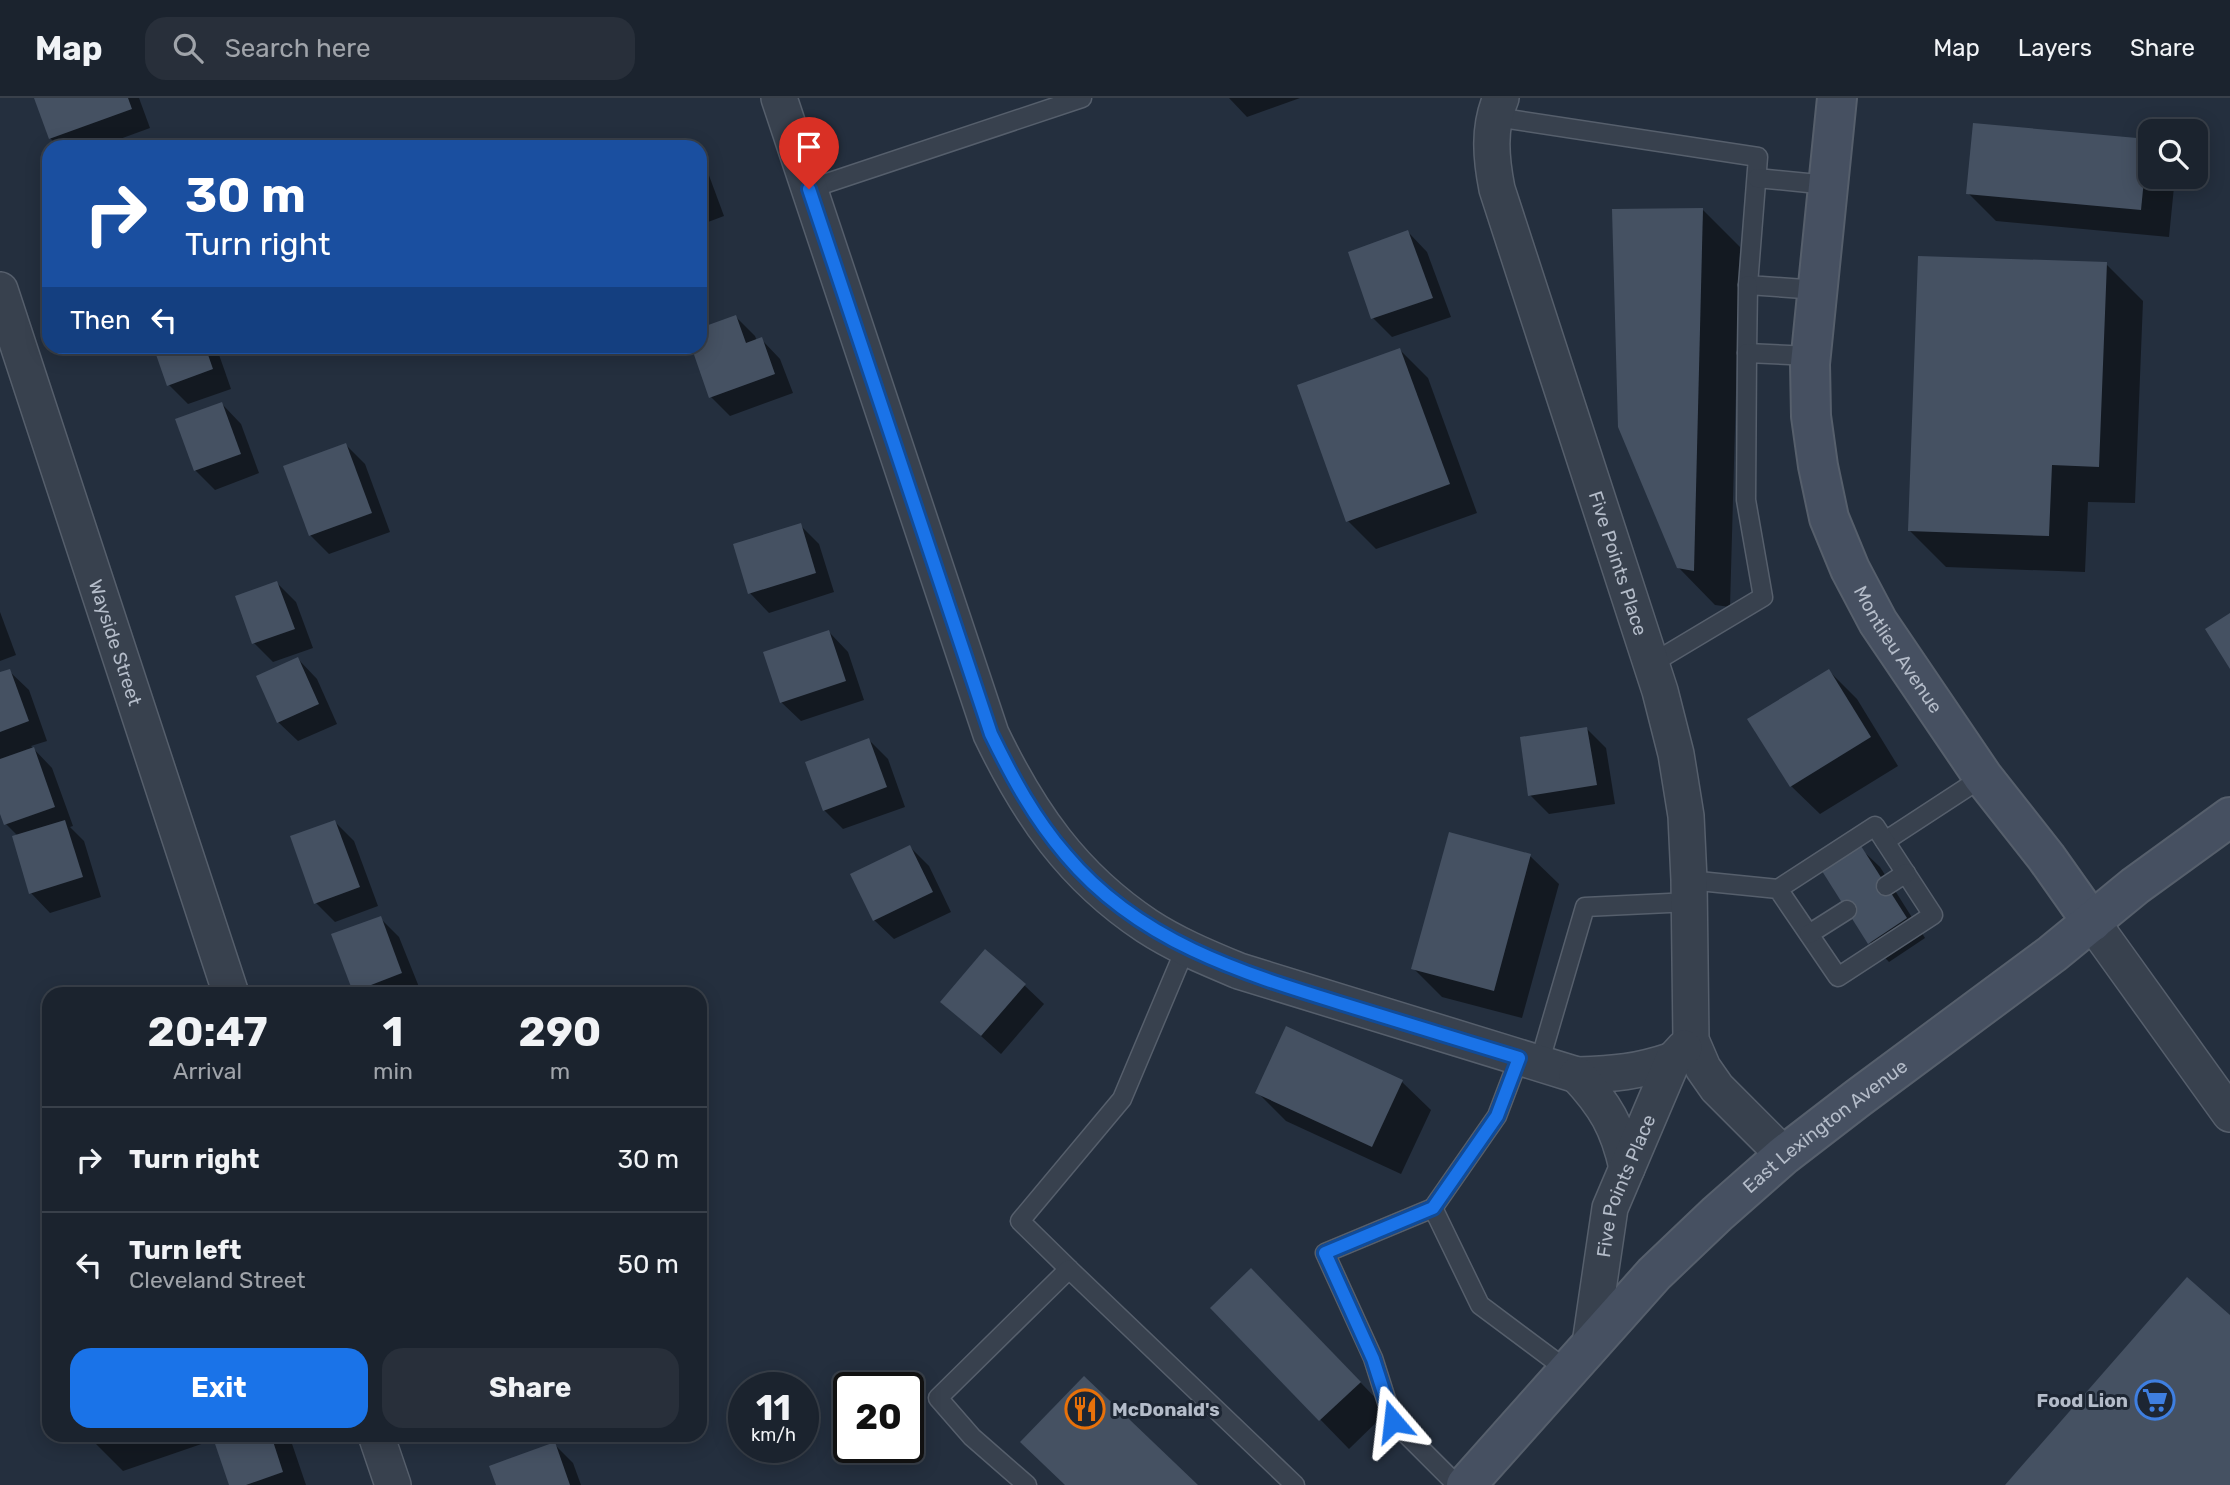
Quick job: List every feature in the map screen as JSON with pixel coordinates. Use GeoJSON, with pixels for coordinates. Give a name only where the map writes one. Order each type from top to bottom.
{"type":"FeatureCollection","features":[{"type":"Feature","properties":{"kind":"main road","name":"Montlieu Avenue"},"geometry":{"type":"LineString","coordinates":[[1837,98],[1811,356],[1811,416],[1829,518],[1850,569],[1878,622],[1983,778],[2046,857],[2092,922]]}},
{"type":"Feature","properties":{"kind":"main road","name":"East Lexington Avenue"},"geometry":{"type":"LineString","coordinates":[[1466,1485],[1654,1274],[1784,1155],[2092,922],[2135,886],[2230,817]]}},
{"type":"Feature","properties":{"kind":"street"},"geometry":{"type":"LineString","coordinates":[[779,98],[991,734],[1012,778],[1036,818],[1067,857],[1106,894],[1148,926],[1238,971],[1577,1075],[1640,1071],[1682,1050]]}},
{"type":"Feature","properties":{"kind":"street","name":"Five Points Place"},"geometry":{"type":"LineString","coordinates":[[1499,107],[1492,131],[1491,160],[1497,189],[1651,664],[1676,754],[1686,816],[1690,891],[1682,1050],[1610,1208],[1578,1357]]}},
{"type":"Feature","properties":{"kind":"street","name":"Wayside Street"},"geometry":{"type":"LineString","coordinates":[[0,290],[229,987]]}},
{"type":"Feature","properties":{"kind":"street","name":"Montlieu Avenue"},"geometry":{"type":"LineString","coordinates":[[2092,922],[2230,1114]]}},
{"type":"Feature","properties":{"kind":"street","name":"Five Points Place"},"geometry":{"type":"LineString","coordinates":[[1682,1050],[1703,1068],[1717,1088],[1784,1155]]}},
{"type":"Feature","properties":{"kind":"street"},"geometry":{"type":"LineString","coordinates":[[1577,1075],[1607,1111],[1616,1130],[1627,1168]]}},
{"type":"Feature","properties":{"kind":"street"},"geometry":{"type":"LineString","coordinates":[[378,1442],[393,1485]]}},
{"type":"Feature","properties":{"kind":"lane"},"geometry":{"type":"LineString","coordinates":[[809,189],[1082,98]]}},
{"type":"Feature","properties":{"kind":"lane"},"geometry":{"type":"LineString","coordinates":[[1499,107],[1758,157],[1748,285],[1745,500],[1763,597],[1651,664]]}},
{"type":"Feature","properties":{"kind":"lane"},"geometry":{"type":"LineString","coordinates":[[1757,178],[1828,185]]}},
{"type":"Feature","properties":{"kind":"lane"},"geometry":{"type":"LineString","coordinates":[[1748,285],[1818,290]]}},
{"type":"Feature","properties":{"kind":"lane"},"geometry":{"type":"LineString","coordinates":[[1746,353],[1811,356]]}},
{"type":"Feature","properties":{"kind":"lane"},"geometry":{"type":"LineString","coordinates":[[1885,841],[1983,778]]}},
{"type":"Feature","properties":{"kind":"lane"},"geometry":{"type":"LineString","coordinates":[[1457,1485],[1393,1421],[1373,1359],[1325,1253],[1433,1208],[1497,1116],[1529,1061],[1585,907],[1690,891],[1778,889],[1875,826],[1933,915],[1838,977],[1778,889]]}},
{"type":"Feature","properties":{"kind":"lane"},"geometry":{"type":"LineString","coordinates":[[1886,886],[1906,873]]}},
{"type":"Feature","properties":{"kind":"lane"},"geometry":{"type":"LineString","coordinates":[[1809,934],[1847,910]]}},
{"type":"Feature","properties":{"kind":"lane"},"geometry":{"type":"LineString","coordinates":[[1186,947],[1122,1099],[1020,1221],[1286,1482]]}},
{"type":"Feature","properties":{"kind":"lane"},"geometry":{"type":"LineString","coordinates":[[1433,1208],[1480,1305],[1578,1357]]}},
{"type":"Feature","properties":{"kind":"lane"},"geometry":{"type":"LineString","coordinates":[[1027,1485],[972,1437],[938,1398],[1069,1269]]}},
{"type":"Feature","properties":{"kind":"building"},"geometry":{"type":"Polygon","coordinates":[[[34,98],[128,98],[132,109],[49,139],[34,98]]]}},
{"type":"Feature","properties":{"kind":"building"},"geometry":{"type":"Polygon","coordinates":[[[1973,123],[2138,138],[2138,189],[2143,189],[2141,210],[1966,194],[1973,123]]]}},
{"type":"Feature","properties":{"kind":"building"},"geometry":{"type":"Polygon","coordinates":[[[1703,208],[1694,571],[1677,568],[1618,427],[1612,209],[1703,208]]]}},
{"type":"Feature","properties":{"kind":"building"},"geometry":{"type":"Polygon","coordinates":[[[1408,230],[1433,298],[1371,319],[1348,252],[1408,230]]]}},
{"type":"Feature","properties":{"kind":"building"},"geometry":{"type":"Polygon","coordinates":[[[1918,256],[2107,262],[2099,467],[2052,465],[2049,536],[1908,531],[1918,256]]]}},
{"type":"Feature","properties":{"kind":"building"},"geometry":{"type":"Polygon","coordinates":[[[736,315],[746,343],[762,337],[775,374],[709,398],[694,354],[707,354],[707,325],[736,315]]]}},
{"type":"Feature","properties":{"kind":"building"},"geometry":{"type":"Polygon","coordinates":[[[1400,348],[1450,484],[1346,522],[1297,385],[1400,348]]]}},
{"type":"Feature","properties":{"kind":"building"},"geometry":{"type":"Polygon","coordinates":[[[156,354],[208,354],[213,369],[167,386],[156,354]]]}},
{"type":"Feature","properties":{"kind":"building"},"geometry":{"type":"Polygon","coordinates":[[[222,402],[241,454],[194,471],[175,419],[222,402]]]}},
{"type":"Feature","properties":{"kind":"building"},"geometry":{"type":"Polygon","coordinates":[[[346,443],[372,513],[309,536],[283,466],[346,443]]]}},
{"type":"Feature","properties":{"kind":"building"},"geometry":{"type":"Polygon","coordinates":[[[801,523],[816,573],[748,594],[733,544],[801,523]]]}},
{"type":"Feature","properties":{"kind":"building"},"geometry":{"type":"Polygon","coordinates":[[[277,581],[295,629],[252,644],[235,596],[277,581]]]}},
{"type":"Feature","properties":{"kind":"building"},"geometry":{"type":"Polygon","coordinates":[[[2230,613],[2230,669],[2205,629],[2230,613]]]}},
{"type":"Feature","properties":{"kind":"building"},"geometry":{"type":"Polygon","coordinates":[[[829,630],[846,681],[780,703],[763,652],[829,630]]]}},
{"type":"Feature","properties":{"kind":"building"},"geometry":{"type":"Polygon","coordinates":[[[298,657],[319,704],[277,723],[256,676],[298,657]]]}},
{"type":"Feature","properties":{"kind":"building"},"geometry":{"type":"Polygon","coordinates":[[[10,669],[29,721],[0,732],[0,672],[10,669]]]}},
{"type":"Feature","properties":{"kind":"building"},"geometry":{"type":"Polygon","coordinates":[[[1829,669],[1871,737],[1790,787],[1747,719],[1829,669]]]}},
{"type":"Feature","properties":{"kind":"building"},"geometry":{"type":"Polygon","coordinates":[[[1587,727],[1597,785],[1528,796],[1520,737],[1587,727]]]}},
{"type":"Feature","properties":{"kind":"building"},"geometry":{"type":"Polygon","coordinates":[[[869,738],[887,787],[823,811],[805,762],[869,738]]]}},
{"type":"Feature","properties":{"kind":"building"},"geometry":{"type":"Polygon","coordinates":[[[34,747],[55,807],[4,825],[0,814],[0,759],[34,747]]]}},
{"type":"Feature","properties":{"kind":"building"},"geometry":{"type":"Polygon","coordinates":[[[65,820],[83,877],[29,894],[12,836],[65,820]]]}},
{"type":"Feature","properties":{"kind":"building"},"geometry":{"type":"Polygon","coordinates":[[[335,820],[360,887],[314,904],[290,836],[335,820]]]}},
{"type":"Feature","properties":{"kind":"building"},"geometry":{"type":"Polygon","coordinates":[[[1449,832],[1531,854],[1494,991],[1411,969],[1449,832]]]}},
{"type":"Feature","properties":{"kind":"building"},"geometry":{"type":"Polygon","coordinates":[[[910,845],[933,892],[873,921],[850,874],[910,845]]]}},
{"type":"Feature","properties":{"kind":"building"},"geometry":{"type":"Polygon","coordinates":[[[1861,846],[1907,918],[1868,944],[1822,871],[1861,846]]]}},
{"type":"Feature","properties":{"kind":"building"},"geometry":{"type":"Polygon","coordinates":[[[381,916],[402,973],[366,987],[351,987],[331,934],[381,916]]]}},
{"type":"Feature","properties":{"kind":"building"},"geometry":{"type":"Polygon","coordinates":[[[985,949],[1026,984],[981,1036],[940,1002],[985,949]]]}},
{"type":"Feature","properties":{"kind":"building"},"geometry":{"type":"Polygon","coordinates":[[[1286,1026],[1403,1080],[1372,1147],[1255,1093],[1286,1026]]]}},
{"type":"Feature","properties":{"kind":"building"},"geometry":{"type":"Polygon","coordinates":[[[1251,1268],[1361,1382],[1319,1421],[1210,1308],[1251,1268]]]}},
{"type":"Feature","properties":{"kind":"building","name":"Food Lion"},"geometry":{"type":"Polygon","coordinates":[[[2187,1277],[2230,1315],[2230,1485],[2005,1485],[2187,1277]]]}},
{"type":"Feature","properties":{"kind":"building","name":"McDonald's"},"geometry":{"type":"Polygon","coordinates":[[[1084,1376],[1198,1485],[1065,1485],[1020,1442],[1084,1376]]]}},
{"type":"Feature","properties":{"kind":"building"},"geometry":{"type":"Polygon","coordinates":[[[214,1442],[273,1442],[283,1472],[246,1485],[229,1485],[214,1442]]]}},
{"type":"Feature","properties":{"kind":"building"},"geometry":{"type":"Polygon","coordinates":[[[555,1442],[570,1485],[496,1485],[489,1466],[555,1442]]]}},
{"type":"Feature","properties":{"kind":"place","name":"Food Lion"},"geometry":{"type":"Point","coordinates":[2155,1400]}},
{"type":"Feature","properties":{"kind":"place","name":"McDonald's"},"geometry":{"type":"Point","coordinates":[1085,1409]}},
{"type":"Feature","properties":{"kind":"route"},"geometry":{"type":"LineString","coordinates":[[809,189],[991,734],[1012,778],[1036,818],[1067,857],[1106,894],[1148,926],[1192,951],[1238,971],[1289,988],[1519,1058],[1497,1116],[1433,1208],[1325,1253],[1373,1359],[1393,1421]]}}]}
